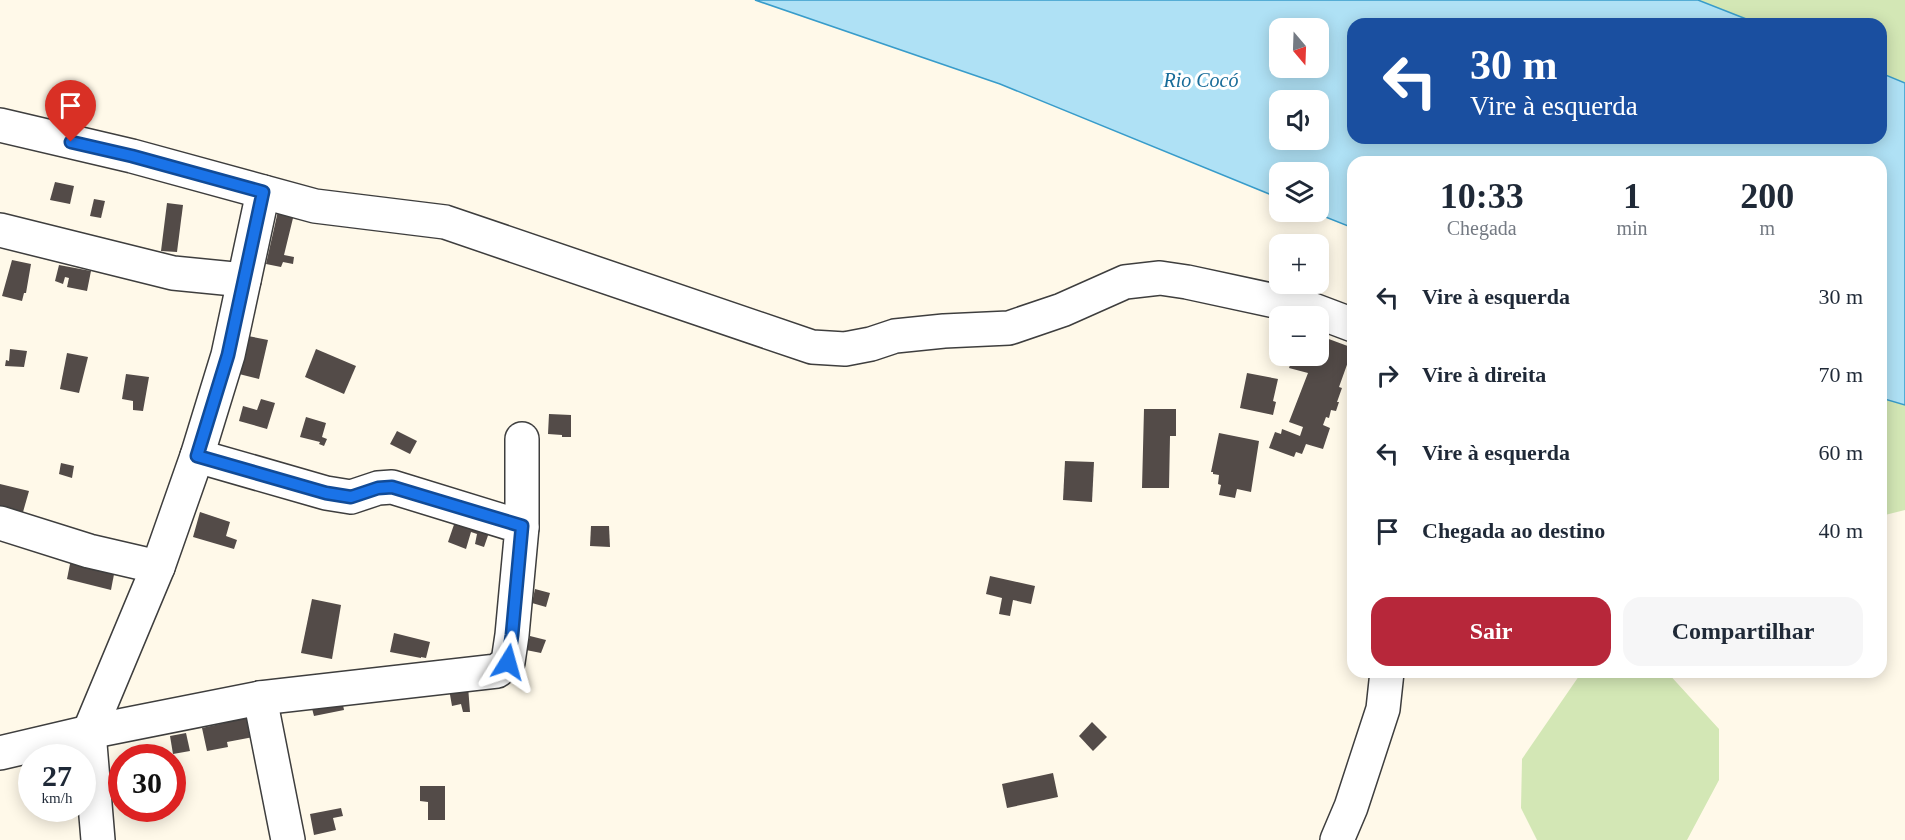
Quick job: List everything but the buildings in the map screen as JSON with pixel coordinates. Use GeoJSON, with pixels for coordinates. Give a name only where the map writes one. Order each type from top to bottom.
{"type":"FeatureCollection","features":[{"type":"Feature","properties":{"kind":"street"},"geometry":{"type":"LineString","coordinates":[[0,126],[132,156],[315,206],[445,222],[812,347],[845,349],[895,336],[1009,328],[1062,310],[1125,282],[1160,278],[1308,308],[1347,323]]}},
{"type":"Feature","properties":{"kind":"street"},"geometry":{"type":"LineString","coordinates":[[98,840],[89,732],[158,567],[197,456],[228,355],[263,192]]}},
{"type":"Feature","properties":{"kind":"street"},"geometry":{"type":"LineString","coordinates":[[1,235],[173,273],[244,280]]}},
{"type":"Feature","properties":{"kind":"street"},"geometry":{"type":"LineString","coordinates":[[0,753],[89,732],[260,698],[497,671],[508,662],[512,635],[522,526],[522,439]]}},
{"type":"Feature","properties":{"kind":"street"},"geometry":{"type":"LineString","coordinates":[[197,456],[326,493],[351,497],[378,488],[392,487],[522,526]]}},
{"type":"Feature","properties":{"kind":"street"},"geometry":{"type":"LineString","coordinates":[[0,523],[89,551],[158,567]]}},
{"type":"Feature","properties":{"kind":"street"},"geometry":{"type":"LineString","coordinates":[[1336,840],[1351,807],[1383,709],[1386,678]]}},
{"type":"Feature","properties":{"kind":"street"},"geometry":{"type":"LineString","coordinates":[[260,698],[288,840]]}},
{"type":"Feature","properties":{"kind":"green space"},"geometry":{"type":"Polygon","coordinates":[[[1698,0],[1905,0],[1905,83],[1887,76],[1887,18],[1744,18],[1698,0]]]}},
{"type":"Feature","properties":{"kind":"green space"},"geometry":{"type":"Polygon","coordinates":[[[1887,400],[1905,405],[1905,510],[1887,514],[1887,400]]]}},
{"type":"Feature","properties":{"kind":"green space"},"geometry":{"type":"Polygon","coordinates":[[[1578,678],[1672,678],[1719,729],[1719,780],[1687,840],[1537,840],[1521,808],[1522,759],[1578,678]]]}},
{"type":"Feature","properties":{"kind":"water","name":"Rio Cocó"},"geometry":{"type":"Polygon","coordinates":[[[755,0],[1698,0],[1744,18],[1347,18],[1347,144],[1887,144],[1887,76],[1905,83],[1905,405],[1887,400],[1887,156],[1347,156],[1347,226],[1329,218],[1329,162],[1269,162],[1269,194],[1000,84],[755,0]]]}},
{"type":"Feature","properties":{"kind":"route"},"geometry":{"type":"LineString","coordinates":[[71,142],[132,156],[263,192],[228,355],[197,456],[288,483],[351,497],[378,488],[392,487],[522,526],[508,662]]}}]}
